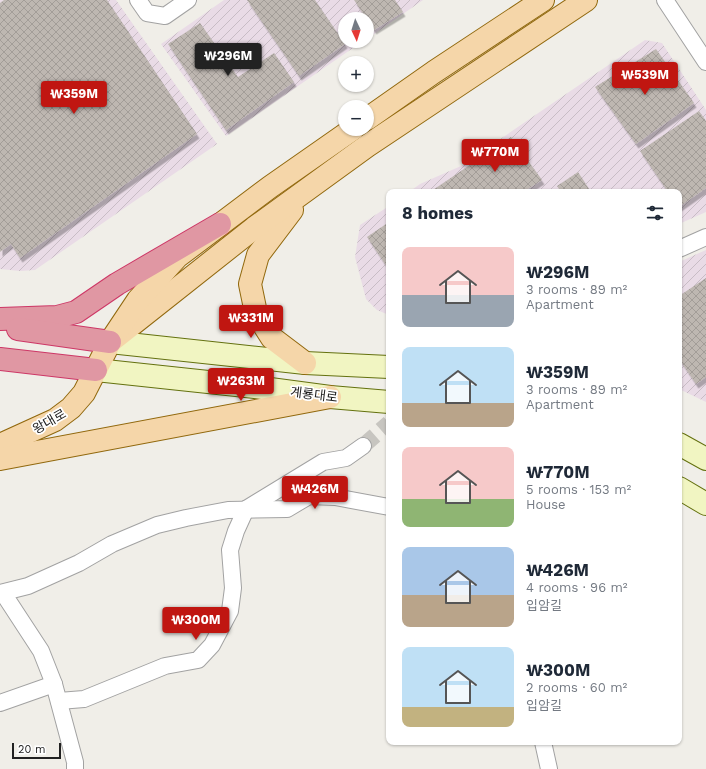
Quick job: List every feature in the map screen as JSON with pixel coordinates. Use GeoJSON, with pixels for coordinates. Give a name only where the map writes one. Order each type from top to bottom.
{"type":"FeatureCollection","features":[{"type":"Feature","properties":{"kind":"highway"},"geometry":{"type":"LineString","coordinates":[[0,319],[57,317],[76,312],[117,284],[220,224]]}},
{"type":"Feature","properties":{"kind":"highway"},"geometry":{"type":"LineString","coordinates":[[0,326],[110,342]]}},
{"type":"Feature","properties":{"kind":"highway"},"geometry":{"type":"LineString","coordinates":[[0,359],[96,370]]}},
{"type":"Feature","properties":{"kind":"main road"},"geometry":{"type":"LineString","coordinates":[[374,114],[434,72],[543,0]]}},
{"type":"Feature","properties":{"kind":"main road"},"geometry":{"type":"LineString","coordinates":[[110,342],[229,247],[308,189],[374,142],[586,0]]}},
{"type":"Feature","properties":{"kind":"main road","name":"왕대로"},"geometry":{"type":"LineString","coordinates":[[0,445],[55,420],[71,408],[84,392],[110,342],[138,300],[176,257],[342,136]]}},
{"type":"Feature","properties":{"kind":"main road"},"geometry":{"type":"LineString","coordinates":[[305,363],[272,338],[256,313],[250,284],[258,255],[308,189]]}},
{"type":"Feature","properties":{"kind":"main road"},"geometry":{"type":"LineString","coordinates":[[110,342],[305,363],[386,367]]}},
{"type":"Feature","properties":{"kind":"main road","name":"계룡대로"},"geometry":{"type":"LineString","coordinates":[[96,370],[255,387],[330,397],[386,402]]}},
{"type":"Feature","properties":{"kind":"main road"},"geometry":{"type":"LineString","coordinates":[[0,459],[82,442],[330,397]]}},
{"type":"Feature","properties":{"kind":"main road"},"geometry":{"type":"LineString","coordinates":[[682,446],[706,459]]}},
{"type":"Feature","properties":{"kind":"main road"},"geometry":{"type":"LineString","coordinates":[[682,490],[706,504]]}},
{"type":"Feature","properties":{"kind":"street"},"geometry":{"type":"LineString","coordinates":[[138,0],[147,13],[165,16],[188,0]]}},
{"type":"Feature","properties":{"kind":"street"},"geometry":{"type":"LineString","coordinates":[[665,0],[706,62]]}},
{"type":"Feature","properties":{"kind":"street"},"geometry":{"type":"LineString","coordinates":[[682,248],[706,237]]}},
{"type":"Feature","properties":{"kind":"street"},"geometry":{"type":"LineString","coordinates":[[59,701],[84,699],[165,666],[198,660],[212,645],[230,611],[233,588],[230,550],[246,509],[323,462],[346,458],[363,446]]}},
{"type":"Feature","properties":{"kind":"street"},"geometry":{"type":"LineString","coordinates":[[75,769],[75,762],[59,701],[41,651],[2,593],[28,586],[79,563],[112,544],[157,525],[214,513],[246,509],[287,509],[309,496],[335,497],[386,506]]}},
{"type":"Feature","properties":{"kind":"street"},"geometry":{"type":"LineString","coordinates":[[0,703],[54,684]]}},
{"type":"Feature","properties":{"kind":"street"},"geometry":{"type":"LineString","coordinates":[[544,745],[549,769]]}},
{"type":"Feature","properties":{"kind":"shaded area"},"geometry":{"type":"Polygon","coordinates":[[[0,0],[116,0],[217,144],[35,270],[20,271],[0,269],[0,0]]]}},
{"type":"Feature","properties":{"kind":"shaded area"},"geometry":{"type":"Polygon","coordinates":[[[224,0],[423,0],[374,34],[374,12],[338,12],[338,48],[353,48],[341,56],[338,56],[338,58],[226,136],[161,44],[224,0]]]}},
{"type":"Feature","properties":{"kind":"shaded area"},"geometry":{"type":"Polygon","coordinates":[[[645,40],[662,43],[706,110],[706,212],[682,223],[682,189],[413,189],[420,184],[461,166],[645,40]]]}},
{"type":"Feature","properties":{"kind":"shaded area"},"geometry":{"type":"Polygon","coordinates":[[[386,208],[386,314],[377,310],[366,299],[355,257],[360,225],[386,208]]]}},
{"type":"Feature","properties":{"kind":"shaded area"},"geometry":{"type":"Polygon","coordinates":[[[706,250],[706,402],[682,390],[682,261],[706,250]]]}},
{"type":"Feature","properties":{"kind":"building"},"geometry":{"type":"Polygon","coordinates":[[[4,0],[107,0],[197,134],[20,258],[11,244],[0,252],[0,3],[4,0]]]}},
{"type":"Feature","properties":{"kind":"building"},"geometry":{"type":"Polygon","coordinates":[[[247,0],[315,0],[338,34],[338,48],[339,48],[299,76],[247,0]]]}},
{"type":"Feature","properties":{"kind":"building"},"geometry":{"type":"Polygon","coordinates":[[[354,0],[395,0],[403,12],[374,30],[374,12],[362,12],[354,0]]]}},
{"type":"Feature","properties":{"kind":"building"},"geometry":{"type":"Polygon","coordinates":[[[200,23],[238,77],[274,53],[294,82],[226,130],[168,44],[200,23]]]}},
{"type":"Feature","properties":{"kind":"building"},"geometry":{"type":"Polygon","coordinates":[[[656,49],[694,103],[636,144],[595,87],[656,49]]]}},
{"type":"Feature","properties":{"kind":"building"},"geometry":{"type":"Polygon","coordinates":[[[699,111],[706,121],[706,188],[682,205],[682,189],[666,189],[640,151],[699,111]]]}},
{"type":"Feature","properties":{"kind":"building"},"geometry":{"type":"Polygon","coordinates":[[[511,137],[542,180],[528,189],[434,189],[511,137]]]}},
{"type":"Feature","properties":{"kind":"building"},"geometry":{"type":"Polygon","coordinates":[[[578,172],[589,189],[559,189],[557,186],[578,172]]]}},
{"type":"Feature","properties":{"kind":"building"},"geometry":{"type":"Polygon","coordinates":[[[386,224],[386,266],[367,237],[386,224]]]}},
{"type":"Feature","properties":{"kind":"building"},"geometry":{"type":"Polygon","coordinates":[[[706,278],[706,377],[696,384],[682,363],[682,294],[706,278]]]}},
{"type":"Feature","properties":{"kind":"tunnel"},"geometry":{"type":"LineString","coordinates":[[363,446],[386,426]]}}]}
